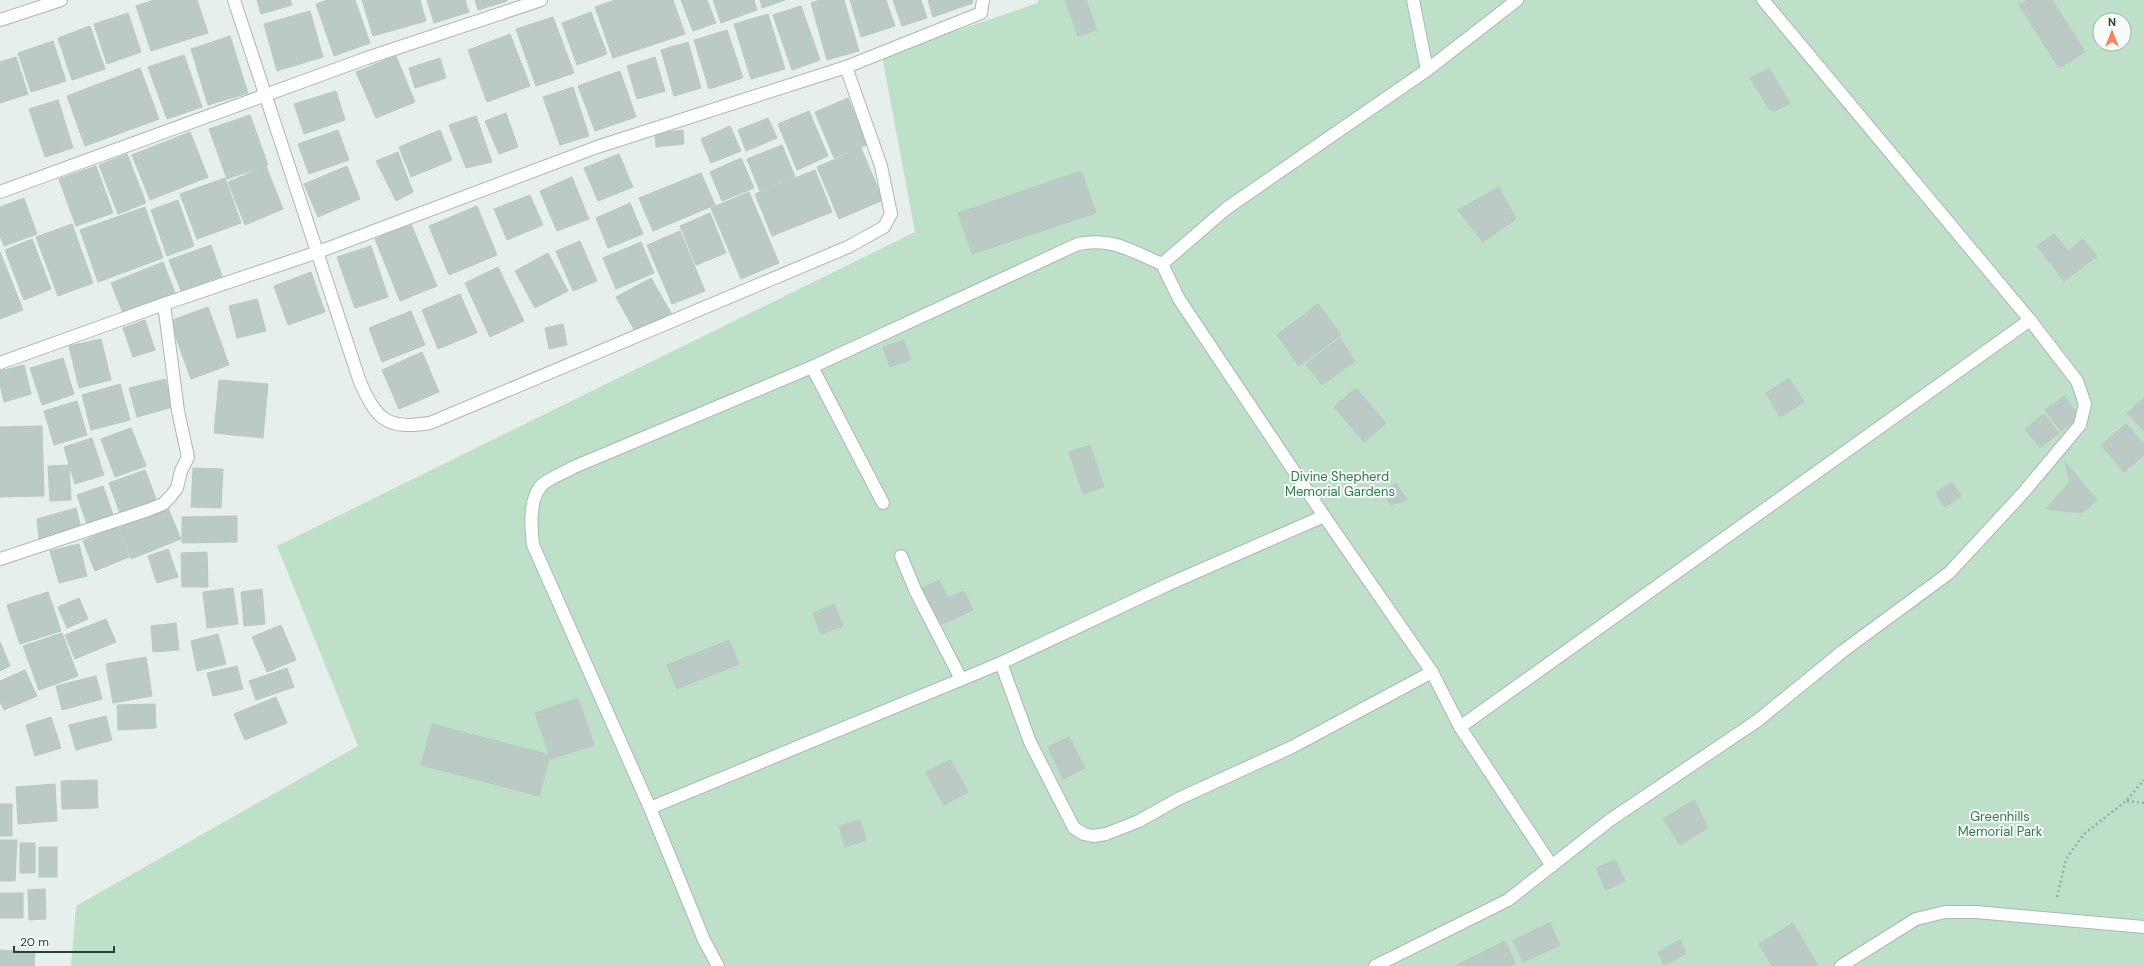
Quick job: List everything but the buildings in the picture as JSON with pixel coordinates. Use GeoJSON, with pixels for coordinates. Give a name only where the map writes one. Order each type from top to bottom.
{"type":"FeatureCollection","features":[{"type":"Feature","properties":{"kind":"street"},"geometry":{"type":"LineString","coordinates":[[0,20],[61,0]]}},
{"type":"Feature","properties":{"kind":"street"},"geometry":{"type":"LineString","coordinates":[[234,0],[360,382],[369,402],[381,416],[392,424],[412,426],[430,423],[848,247],[884,227],[890,214],[885,181],[846,67]]}},
{"type":"Feature","properties":{"kind":"street"},"geometry":{"type":"LineString","coordinates":[[0,192],[265,97],[367,58],[541,0]]}},
{"type":"Feature","properties":{"kind":"street"},"geometry":{"type":"LineString","coordinates":[[0,363],[164,304],[318,252],[597,147],[846,67],[981,13],[982,0]]}},
{"type":"Feature","properties":{"kind":"street"},"geometry":{"type":"LineString","coordinates":[[1413,0],[1427,70]]}},
{"type":"Feature","properties":{"kind":"street"},"geometry":{"type":"LineString","coordinates":[[1162,264],[1227,208],[1427,70],[1517,0]]}},
{"type":"Feature","properties":{"kind":"street"},"geometry":{"type":"LineString","coordinates":[[1375,966],[1508,900],[1610,820],[1757,721],[1843,651],[1949,573],[2023,493],[2080,425],[2085,404],[2077,381],[2030,320],[1763,0]]}},
{"type":"Feature","properties":{"kind":"street"},"geometry":{"type":"LineString","coordinates":[[718,966],[704,940],[650,808],[533,545],[530,520],[534,502],[543,484],[574,467],[812,367],[1078,244],[1092,241],[1108,241],[1162,264],[1179,299],[1324,516],[1432,672],[1460,727],[1552,866]]}},
{"type":"Feature","properties":{"kind":"street"},"geometry":{"type":"LineString","coordinates":[[0,559],[163,504],[177,488],[181,471],[188,457],[178,411],[164,304]]}},
{"type":"Feature","properties":{"kind":"street"},"geometry":{"type":"LineString","coordinates":[[1460,727],[2030,320]]}},
{"type":"Feature","properties":{"kind":"street"},"geometry":{"type":"LineString","coordinates":[[812,367],[883,503]]}},
{"type":"Feature","properties":{"kind":"street"},"geometry":{"type":"LineString","coordinates":[[650,808],[1000,663],[1169,584],[1324,516]]}},
{"type":"Feature","properties":{"kind":"street"},"geometry":{"type":"LineString","coordinates":[[901,556],[916,592],[961,679]]}},
{"type":"Feature","properties":{"kind":"street"},"geometry":{"type":"LineString","coordinates":[[1000,663],[1030,742],[1074,828],[1084,834],[1094,836],[1106,834],[1139,821],[1178,799],[1292,747],[1432,672]]}},
{"type":"Feature","properties":{"kind":"street"},"geometry":{"type":"LineString","coordinates":[[1841,966],[1916,919],[1945,912],[1976,912],[2144,927]]}},
{"type":"Feature","properties":{"kind":"path"},"geometry":{"type":"LineString","coordinates":[[2053,919],[2066,858],[2084,834],[2126,801],[2144,780]]}},
{"type":"Feature","properties":{"kind":"path"},"geometry":{"type":"LineString","coordinates":[[2126,801],[2144,803]]}},
{"type":"Feature","properties":{"kind":"green space","name":"Divine Shepherd Memorial Gardens"},"geometry":{"type":"Polygon","coordinates":[[[1038,0],[2144,0],[2144,966],[71,966],[76,906],[358,746],[277,546],[915,232],[882,56],[1038,3],[1038,0]]]}},
{"type":"Feature","properties":{"kind":"park label","name":"Greenhills Memorial Park"},"geometry":{"type":"Point","coordinates":[2000,824]}}]}
